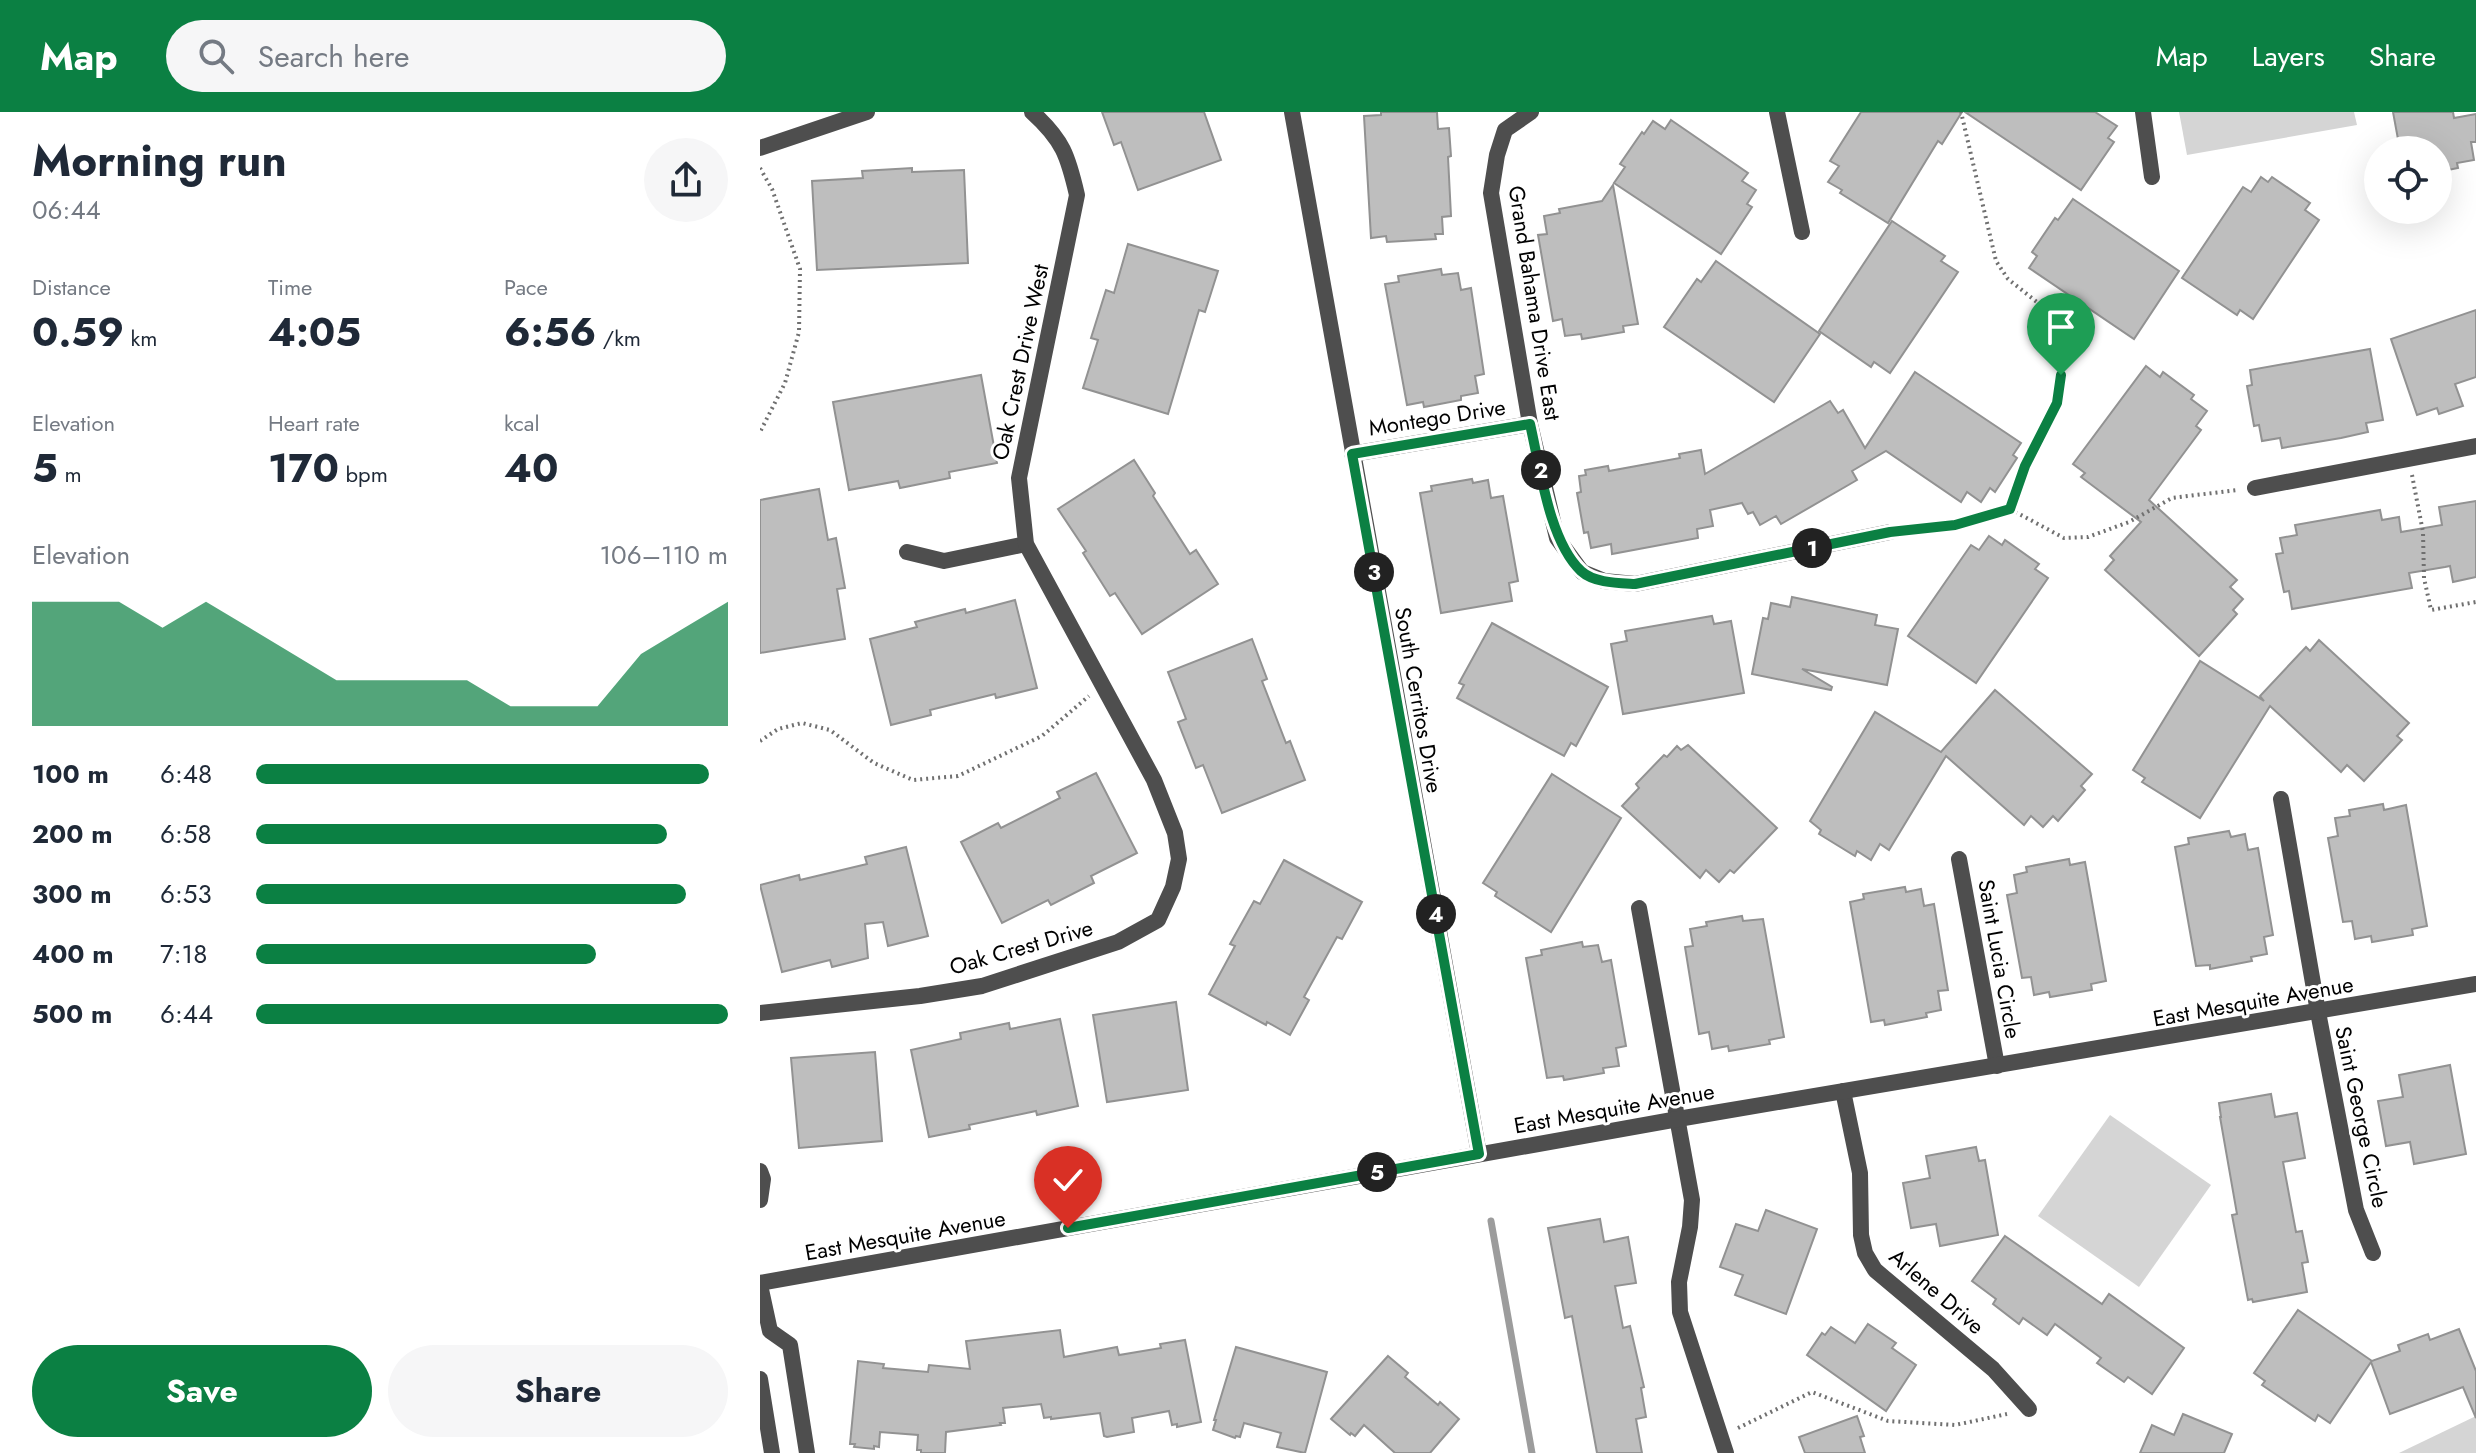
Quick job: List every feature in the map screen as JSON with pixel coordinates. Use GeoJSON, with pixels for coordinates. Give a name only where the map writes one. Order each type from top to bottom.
{"type":"FeatureCollection","features":[{"type":"Feature","properties":{"kind":"street"},"geometry":{"type":"LineString","coordinates":[[760,148],[867,112]]}},
{"type":"Feature","properties":{"kind":"street","name":"Oak Crest Drive West"},"geometry":{"type":"LineString","coordinates":[[1032,112],[1053,131],[1069,163],[1077,195],[1019,478],[1026,544],[1154,780],[1175,833],[1179,859],[1173,887]]}},
{"type":"Feature","properties":{"kind":"street","name":"South Cerritos Drive"},"geometry":{"type":"LineString","coordinates":[[1292,112],[1479,1154]]}},
{"type":"Feature","properties":{"kind":"street","name":"Grand Bahama Drive East"},"geometry":{"type":"LineString","coordinates":[[1531,112],[1505,130],[1491,193],[1530,424],[1557,538],[1582,572],[1604,581],[1635,584],[1890,532]]}},
{"type":"Feature","properties":{"kind":"street"},"geometry":{"type":"LineString","coordinates":[[1777,112],[1802,232]]}},
{"type":"Feature","properties":{"kind":"street"},"geometry":{"type":"LineString","coordinates":[[2143,112],[2152,177]]}},
{"type":"Feature","properties":{"kind":"street","name":"Montego Drive"},"geometry":{"type":"LineString","coordinates":[[1352,454],[1530,424]]}},
{"type":"Feature","properties":{"kind":"street"},"geometry":{"type":"LineString","coordinates":[[2255,488],[2476,446]]}},
{"type":"Feature","properties":{"kind":"street"},"geometry":{"type":"LineString","coordinates":[[907,552],[944,561],[1026,544]]}},
{"type":"Feature","properties":{"kind":"street","name":"Saint George Circle"},"geometry":{"type":"LineString","coordinates":[[2281,799],[2356,1210],[2373,1253]]}},
{"type":"Feature","properties":{"kind":"street","name":"Saint Lucia Circle"},"geometry":{"type":"LineString","coordinates":[[1959,859],[1997,1066]]}},
{"type":"Feature","properties":{"kind":"street","name":"Oak Crest Drive"},"geometry":{"type":"LineString","coordinates":[[760,1013],[920,996],[982,986],[1118,942],[1158,920],[1173,887]]}},
{"type":"Feature","properties":{"kind":"street"},"geometry":{"type":"LineString","coordinates":[[1639,908],[1692,1200],[1679,1282],[1680,1312],[1726,1453]]}},
{"type":"Feature","properties":{"kind":"street","name":"East Mesquite Avenue"},"geometry":{"type":"LineString","coordinates":[[760,1284],[1678,1119],[2476,984]]}},
{"type":"Feature","properties":{"kind":"street","name":"Arlene Drive"},"geometry":{"type":"LineString","coordinates":[[1843,1091],[1860,1173],[1861,1235],[1865,1253],[1875,1270],[1993,1369],[2029,1409]]}},
{"type":"Feature","properties":{"kind":"street"},"geometry":{"type":"LineString","coordinates":[[760,1171],[763,1179],[760,1200]]}},
{"type":"Feature","properties":{"kind":"street"},"geometry":{"type":"LineString","coordinates":[[760,1284],[765,1336],[790,1345],[807,1453]]}},
{"type":"Feature","properties":{"kind":"street"},"geometry":{"type":"LineString","coordinates":[[760,1379],[772,1453]]}},
{"type":"Feature","properties":{"kind":"path"},"geometry":{"type":"LineString","coordinates":[[1961,112],[1996,261],[2008,279],[2038,303],[2058,343],[2061,375],[2057,403],[2025,466],[2010,509]]}},
{"type":"Feature","properties":{"kind":"path"},"geometry":{"type":"LineString","coordinates":[[760,168],[772,189],[800,269],[799,332],[785,383],[760,432]]}},
{"type":"Feature","properties":{"kind":"path"},"geometry":{"type":"LineString","coordinates":[[2409,459],[2423,532],[2424,578],[2431,610],[2476,602]]}},
{"type":"Feature","properties":{"kind":"path"},"geometry":{"type":"LineString","coordinates":[[1890,532],[1955,525],[2010,509],[2064,538],[2088,537],[2129,522],[2172,498],[2255,488]]}},
{"type":"Feature","properties":{"kind":"path"},"geometry":{"type":"LineString","coordinates":[[760,741],[778,729],[802,723],[830,730],[874,763],[913,780],[958,776],[1042,736],[1104,685]]}},
{"type":"Feature","properties":{"kind":"path"},"geometry":{"type":"LineString","coordinates":[[1720,1434],[1740,1428],[1812,1392],[1888,1421],[1955,1425],[2029,1409]]}},
{"type":"Feature","properties":{"kind":"shaded area"},"geometry":{"type":"Polygon","coordinates":[[[2179,112],[2354,112],[2357,125],[2187,155],[2179,112]]]}},
{"type":"Feature","properties":{"kind":"shaded area"},"geometry":{"type":"Polygon","coordinates":[[[2110,1115],[2211,1185],[2139,1287],[2038,1216],[2110,1115]]]}},
{"type":"Feature","properties":{"kind":"shaded area"},"geometry":{"type":"Polygon","coordinates":[[[2476,1416],[2476,1453],[2399,1453],[2476,1416]]]}},
{"type":"Feature","properties":{"kind":"building"},"geometry":{"type":"Polygon","coordinates":[[[1102,112],[1204,112],[1221,160],[1138,190],[1121,142],[1114,145],[1102,112]]]}},
{"type":"Feature","properties":{"kind":"building"},"geometry":{"type":"Polygon","coordinates":[[[1381,112],[1437,112],[1438,129],[1449,128],[1451,216],[1442,217],[1443,234],[1435,234],[1436,239],[1387,242],[1386,236],[1371,238],[1364,116],[1381,115],[1381,112]]]}},
{"type":"Feature","properties":{"kind":"building"},"geometry":{"type":"Polygon","coordinates":[[[1861,112],[1962,112],[1942,144],[1938,141],[1888,223],[1828,182],[1839,166],[1830,161],[1861,112]]]}},
{"type":"Feature","properties":{"kind":"building"},"geometry":{"type":"Polygon","coordinates":[[[1965,112],[2095,112],[2117,126],[2108,138],[2114,142],[2081,190],[1965,112]]]}},
{"type":"Feature","properties":{"kind":"building"},"geometry":{"type":"Polygon","coordinates":[[[2393,112],[2453,112],[2454,118],[2476,114],[2476,142],[2471,142],[2474,160],[2457,163],[2458,168],[2452,169],[2452,136],[2397,136],[2393,112]]]}},
{"type":"Feature","properties":{"kind":"building"},"geometry":{"type":"Polygon","coordinates":[[[1671,120],[1748,173],[1742,181],[1756,190],[1747,204],[1752,207],[1721,254],[1614,183],[1625,167],[1620,164],[1642,132],[1644,134],[1653,121],[1665,129],[1671,120]]]}},
{"type":"Feature","properties":{"kind":"building"},"geometry":{"type":"Polygon","coordinates":[[[912,168],[912,172],[964,170],[968,263],[817,270],[812,181],[863,178],[862,171],[912,168]]]}},
{"type":"Feature","properties":{"kind":"building"},"geometry":{"type":"Polygon","coordinates":[[[2261,177],[2268,182],[2272,177],[2310,203],[2305,210],[2319,220],[2253,319],[2240,310],[2237,315],[2182,278],[2243,187],[2251,192],[2261,177]]]}},
{"type":"Feature","properties":{"kind":"building"},"geometry":{"type":"Polygon","coordinates":[[[1613,185],[1638,324],[1623,326],[1624,332],[1582,339],[1581,334],[1565,336],[1562,319],[1553,321],[1538,235],[1547,234],[1544,216],[1560,213],[1559,209],[1602,201],[1613,185]]]}},
{"type":"Feature","properties":{"kind":"building"},"geometry":{"type":"Polygon","coordinates":[[[2073,199],[2179,271],[2134,339],[2029,268],[2037,256],[2032,252],[2055,218],[2058,220],[2073,199]]]}},
{"type":"Feature","properties":{"kind":"building"},"geometry":{"type":"Polygon","coordinates":[[[1892,221],[1945,256],[1941,261],[1958,272],[1890,373],[1874,362],[1871,367],[1819,331],[1892,221]]]}},
{"type":"Feature","properties":{"kind":"building"},"geometry":{"type":"Polygon","coordinates":[[[1128,244],[1218,271],[1205,312],[1199,310],[1168,414],[1083,388],[1098,340],[1091,338],[1106,290],[1114,293],[1128,244]]]}},
{"type":"Feature","properties":{"kind":"building"},"geometry":{"type":"Polygon","coordinates":[[[1716,261],[1820,334],[1774,402],[1664,327],[1697,279],[1701,282],[1716,261]]]}},
{"type":"Feature","properties":{"kind":"building"},"geometry":{"type":"Polygon","coordinates":[[[1441,269],[1442,275],[1458,273],[1461,290],[1471,288],[1484,374],[1475,376],[1478,393],[1461,396],[1461,400],[1424,407],[1423,402],[1407,405],[1385,284],[1399,282],[1398,276],[1441,269]]]}},
{"type":"Feature","properties":{"kind":"building"},"geometry":{"type":"Polygon","coordinates":[[[2476,310],[2476,377],[2455,384],[2463,406],[2439,414],[2437,408],[2417,415],[2391,339],[2476,310]]]}},
{"type":"Feature","properties":{"kind":"building"},"geometry":{"type":"Polygon","coordinates":[[[2370,349],[2383,420],[2366,423],[2368,432],[2341,438],[2282,448],[2280,438],[2262,441],[2259,425],[2254,426],[2247,386],[2252,385],[2250,370],[2370,349]]]}},
{"type":"Feature","properties":{"kind":"building"},"geometry":{"type":"Polygon","coordinates":[[[2146,366],[2160,377],[2163,372],[2194,395],[2191,399],[2207,411],[2196,426],[2201,430],[2149,500],[2237,580],[2230,587],[2243,599],[2233,610],[2237,614],[2199,656],[2105,570],[2114,560],[2110,556],[2141,522],[2081,477],[2085,473],[2073,464],[2146,366]]]}},
{"type":"Feature","properties":{"kind":"building"},"geometry":{"type":"Polygon","coordinates":[[[1915,372],[2021,443],[2013,455],[2017,458],[1995,492],[1990,488],[1981,502],[1967,492],[1961,502],[1886,451],[1852,471],[1857,480],[1781,524],[1776,516],[1760,525],[1753,512],[1748,514],[1742,503],[1710,510],[1713,526],[1697,529],[1698,538],[1612,554],[1611,544],[1591,548],[1588,532],[1584,533],[1577,493],[1581,492],[1579,476],[1586,475],[1585,470],[1608,466],[1609,471],[1680,458],[1679,454],[1701,450],[1705,474],[1830,401],[1838,413],[1843,410],[1865,448],[1915,372]]]}},
{"type":"Feature","properties":{"kind":"building"},"geometry":{"type":"Polygon","coordinates":[[[981,375],[997,463],[949,472],[950,478],[900,488],[898,481],[849,490],[833,402],[981,375]]]}},
{"type":"Feature","properties":{"kind":"building"},"geometry":{"type":"Polygon","coordinates":[[[1134,460],[1190,554],[1196,550],[1218,584],[1142,634],[1115,593],[1110,596],[1083,553],[1086,551],[1058,509],[1134,460]]]}},
{"type":"Feature","properties":{"kind":"building"},"geometry":{"type":"Polygon","coordinates":[[[1472,479],[1473,483],[1488,480],[1491,498],[1503,496],[1518,581],[1509,583],[1512,601],[1441,613],[1420,493],[1432,491],[1431,486],[1472,479]]]}},
{"type":"Feature","properties":{"kind":"building"},"geometry":{"type":"Polygon","coordinates":[[[819,489],[828,540],[836,538],[845,588],[837,589],[845,639],[760,653],[760,500],[819,489]]]}},
{"type":"Feature","properties":{"kind":"building"},"geometry":{"type":"Polygon","coordinates":[[[2476,501],[2476,577],[2453,582],[2450,566],[2409,573],[2412,588],[2292,609],[2289,591],[2284,592],[2276,554],[2283,553],[2280,538],[2297,535],[2295,525],[2380,510],[2382,520],[2399,517],[2401,532],[2442,525],[2439,507],[2476,501]]]}},
{"type":"Feature","properties":{"kind":"building"},"geometry":{"type":"Polygon","coordinates":[[[1989,536],[2002,545],[2005,540],[2039,564],[2035,569],[2048,578],[1976,683],[1908,636],[1971,545],[1979,550],[1989,536]]]}},
{"type":"Feature","properties":{"kind":"building"},"geometry":{"type":"Polygon","coordinates":[[[1792,597],[1877,615],[1875,625],[1898,629],[1887,685],[1802,669],[1832,687],[1831,690],[1752,674],[1763,618],[1768,619],[1771,603],[1790,607],[1792,597]]]}},
{"type":"Feature","properties":{"kind":"building"},"geometry":{"type":"Polygon","coordinates":[[[1015,600],[1037,688],[996,698],[995,694],[930,710],[931,715],[891,725],[870,639],[917,627],[915,622],[1015,600]]]}},
{"type":"Feature","properties":{"kind":"building"},"geometry":{"type":"Polygon","coordinates":[[[1712,616],[1714,624],[1731,621],[1744,693],[1623,714],[1611,644],[1627,641],[1625,631],[1712,616]]]}},
{"type":"Feature","properties":{"kind":"building"},"geometry":{"type":"Polygon","coordinates":[[[1492,623],[1608,687],[1576,746],[1571,743],[1564,756],[1457,698],[1464,685],[1459,683],[1492,623]]]}},
{"type":"Feature","properties":{"kind":"building"},"geometry":{"type":"Polygon","coordinates":[[[1252,639],[1267,679],[1262,681],[1286,743],[1290,741],[1305,780],[1222,813],[1203,765],[1196,768],[1178,722],[1186,719],[1168,672],[1252,639]]]}},
{"type":"Feature","properties":{"kind":"building"},"geometry":{"type":"Polygon","coordinates":[[[2319,640],[2409,723],[2397,736],[2402,740],[2364,781],[2347,765],[2341,772],[2270,706],[2200,818],[2142,782],[2145,778],[2133,770],[2200,661],[2264,701],[2260,696],[2306,647],[2310,651],[2319,640]]]}},
{"type":"Feature","properties":{"kind":"building"},"geometry":{"type":"Polygon","coordinates":[[[1995,690],[2092,774],[2081,786],[2085,790],[2058,821],[2053,816],[2043,827],[2031,816],[2024,825],[1946,756],[1889,850],[1880,844],[1871,860],[1857,851],[1855,856],[1819,834],[1821,830],[1810,821],[1875,712],[1941,752],[1995,690]]]}},
{"type":"Feature","properties":{"kind":"building"},"geometry":{"type":"Polygon","coordinates":[[[1688,745],[1777,828],[1734,873],[1730,870],[1719,882],[1706,870],[1700,878],[1622,806],[1639,788],[1636,784],[1664,755],[1667,757],[1677,746],[1681,750],[1688,745]]]}},
{"type":"Feature","properties":{"kind":"building"},"geometry":{"type":"Polygon","coordinates":[[[1096,773],[1137,853],[1091,876],[1094,883],[1051,905],[1048,900],[1002,923],[961,842],[998,823],[1001,828],[1060,798],[1057,792],[1096,773]]]}},
{"type":"Feature","properties":{"kind":"building"},"geometry":{"type":"Polygon","coordinates":[[[1552,774],[1621,818],[1551,932],[1495,896],[1497,892],[1483,883],[1552,774]]]}},
{"type":"Feature","properties":{"kind":"building"},"geometry":{"type":"Polygon","coordinates":[[[2383,804],[2384,810],[2406,805],[2427,926],[2412,929],[2413,935],[2372,942],[2371,936],[2355,939],[2352,921],[2343,922],[2328,838],[2338,836],[2335,818],[2350,816],[2349,810],[2383,804]]]}},
{"type":"Feature","properties":{"kind":"building"},"geometry":{"type":"Polygon","coordinates":[[[2229,831],[2231,837],[2245,834],[2248,850],[2258,848],[2273,935],[2264,937],[2267,954],[2251,957],[2252,961],[2210,969],[2210,965],[2196,966],[2175,847],[2189,844],[2188,838],[2229,831]]]}},
{"type":"Feature","properties":{"kind":"building"},"geometry":{"type":"Polygon","coordinates":[[[906,847],[928,936],[888,946],[883,922],[865,924],[868,958],[832,967],[830,960],[782,972],[760,885],[799,875],[800,880],[867,864],[865,857],[906,847]]]}},
{"type":"Feature","properties":{"kind":"building"},"geometry":{"type":"Polygon","coordinates":[[[2069,859],[2070,865],[2085,862],[2106,981],[2091,984],[2092,990],[2050,997],[2049,992],[2034,995],[2031,977],[2022,978],[2007,895],[2017,893],[2014,875],[2027,872],[2026,867],[2069,859]]]}},
{"type":"Feature","properties":{"kind":"building"},"geometry":{"type":"Polygon","coordinates":[[[1284,860],[1362,902],[1342,939],[1337,937],[1304,997],[1309,1000],[1290,1035],[1209,994],[1235,946],[1230,944],[1254,901],[1260,904],[1284,860]]]}},
{"type":"Feature","properties":{"kind":"building"},"geometry":{"type":"Polygon","coordinates":[[[1905,887],[1906,892],[1921,889],[1924,906],[1934,904],[1948,990],[1938,991],[1941,1010],[1926,1013],[1927,1017],[1885,1025],[1884,1020],[1871,1022],[1850,902],[1864,899],[1863,894],[1905,887]]]}},
{"type":"Feature","properties":{"kind":"building"},"geometry":{"type":"Polygon","coordinates":[[[1742,916],[1743,921],[1763,919],[1784,1037],[1769,1040],[1770,1044],[1729,1051],[1728,1046],[1712,1049],[1709,1032],[1699,1034],[1685,947],[1693,946],[1690,929],[1707,926],[1706,922],[1742,916]]]}},
{"type":"Feature","properties":{"kind":"building"},"geometry":{"type":"Polygon","coordinates":[[[1582,942],[1583,947],[1598,945],[1602,962],[1611,960],[1626,1046],[1616,1048],[1619,1066],[1603,1068],[1604,1073],[1564,1080],[1563,1076],[1547,1078],[1526,958],[1542,955],[1541,950],[1582,942]]]}},
{"type":"Feature","properties":{"kind":"building"},"geometry":{"type":"Polygon","coordinates":[[[1176,1002],[1188,1090],[1107,1102],[1093,1015],[1176,1002]]]}},
{"type":"Feature","properties":{"kind":"building"},"geometry":{"type":"Polygon","coordinates":[[[1060,1019],[1078,1106],[1037,1115],[1036,1111],[929,1137],[911,1050],[961,1039],[960,1033],[1009,1023],[1010,1029],[1060,1019]]]}},
{"type":"Feature","properties":{"kind":"building"},"geometry":{"type":"Polygon","coordinates":[[[875,1052],[882,1141],[799,1148],[791,1058],[875,1052]]]}},
{"type":"Feature","properties":{"kind":"building"},"geometry":{"type":"Polygon","coordinates":[[[2450,1065],[2466,1154],[2414,1164],[2410,1142],[2386,1146],[2378,1101],[2403,1097],[2399,1075],[2450,1065]]]}},
{"type":"Feature","properties":{"kind":"building"},"geometry":{"type":"Polygon","coordinates":[[[2271,1094],[2275,1117],[2297,1113],[2305,1158],[2283,1162],[2296,1232],[2302,1231],[2308,1262],[2302,1263],[2307,1292],[2253,1302],[2252,1299],[2248,1300],[2232,1215],[2237,1214],[2219,1103],[2271,1094]]]}},
{"type":"Feature","properties":{"kind":"building"},"geometry":{"type":"Polygon","coordinates":[[[1976,1147],[1979,1161],[1985,1160],[1998,1235],[1940,1246],[1936,1224],[1911,1228],[1903,1183],[1930,1178],[1926,1156],[1976,1147]]]}},
{"type":"Feature","properties":{"kind":"building"},"geometry":{"type":"Polygon","coordinates":[[[1766,1210],[1817,1229],[1786,1314],[1735,1295],[1743,1275],[1720,1267],[1736,1224],[1758,1231],[1766,1210]]]}},
{"type":"Feature","properties":{"kind":"building"},"geometry":{"type":"Polygon","coordinates":[[[1600,1219],[1604,1242],[1628,1237],[1636,1283],[1615,1286],[1623,1328],[1630,1326],[1644,1387],[1641,1388],[1646,1417],[1636,1419],[1642,1453],[1597,1453],[1572,1316],[1565,1318],[1548,1228],[1600,1219]]]}},
{"type":"Feature","properties":{"kind":"building"},"geometry":{"type":"Polygon","coordinates":[[[2005,1236],[2102,1304],[2109,1294],[2184,1348],[2152,1394],[2128,1377],[2124,1382],[2097,1363],[2101,1358],[2055,1324],[2047,1335],[2023,1318],[2019,1324],[1993,1304],[1996,1299],[1972,1281],[2005,1236]]]}},
{"type":"Feature","properties":{"kind":"building"},"geometry":{"type":"Polygon","coordinates":[[[2298,1310],[2372,1361],[2400,1351],[2398,1345],[2428,1334],[2430,1340],[2459,1329],[2476,1371],[2476,1418],[2463,1387],[2390,1414],[2371,1362],[2330,1423],[2318,1415],[2315,1421],[2262,1385],[2265,1381],[2254,1373],[2298,1310]]]}},
{"type":"Feature","properties":{"kind":"building"},"geometry":{"type":"Polygon","coordinates":[[[1868,1324],[1896,1343],[1892,1348],[1916,1365],[1886,1411],[1807,1355],[1822,1333],[1825,1335],[1831,1327],[1855,1343],[1868,1324]]]}},
{"type":"Feature","properties":{"kind":"building"},"geometry":{"type":"Polygon","coordinates":[[[1060,1330],[1064,1357],[1117,1347],[1119,1355],[1161,1348],[1160,1344],[1185,1340],[1201,1422],[1177,1427],[1177,1424],[1172,1425],[1169,1411],[1132,1418],[1134,1432],[1107,1437],[1104,1436],[1100,1413],[1044,1418],[1041,1404],[1003,1408],[1005,1423],[1001,1425],[946,1432],[945,1453],[921,1453],[917,1450],[918,1435],[880,1432],[879,1447],[874,1446],[874,1449],[850,1444],[858,1361],[884,1364],[883,1368],[928,1372],[929,1365],[970,1369],[966,1341],[1060,1330]]]}},
{"type":"Feature","properties":{"kind":"building"},"geometry":{"type":"Polygon","coordinates":[[[1236,1347],[1327,1372],[1305,1453],[1277,1447],[1281,1433],[1244,1423],[1240,1437],[1213,1430],[1236,1347]]]}},
{"type":"Feature","properties":{"kind":"building"},"geometry":{"type":"Polygon","coordinates":[[[1388,1356],[1408,1373],[1405,1377],[1459,1419],[1430,1453],[1395,1453],[1364,1425],[1355,1436],[1331,1419],[1388,1356]]]}},
{"type":"Feature","properties":{"kind":"building"},"geometry":{"type":"Polygon","coordinates":[[[2183,1414],[2232,1434],[2224,1453],[2140,1453],[2152,1425],[2174,1435],[2183,1414]]]}},
{"type":"Feature","properties":{"kind":"building"},"geometry":{"type":"Polygon","coordinates":[[[1857,1416],[1864,1436],[1860,1437],[1865,1453],[1805,1453],[1799,1437],[1857,1416]]]}},
{"type":"Feature","properties":{"kind":"waterway"},"geometry":{"type":"LineString","coordinates":[[1491,1221],[1532,1453]]}},
{"type":"Feature","properties":{"kind":"route"},"geometry":{"type":"LineString","coordinates":[[1068,1228],[1479,1154],[1352,454],[1530,424],[1557,538],[1582,572],[1604,581],[1635,584],[1890,532],[1955,525],[2010,509],[2025,466],[2057,403],[2061,375]]}}]}
